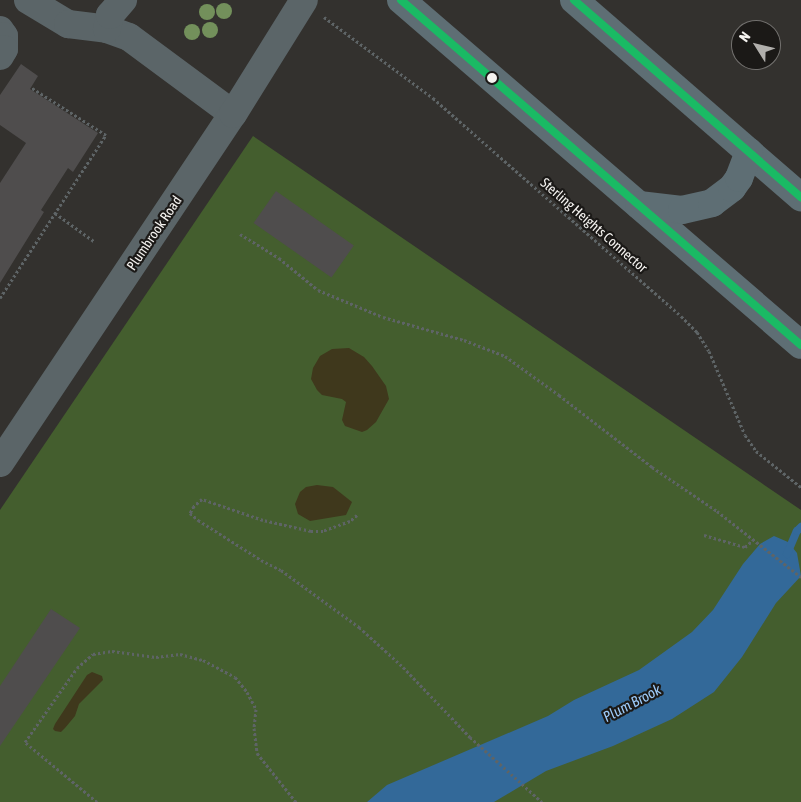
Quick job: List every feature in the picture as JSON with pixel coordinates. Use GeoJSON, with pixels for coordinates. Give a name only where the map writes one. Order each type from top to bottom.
{"type":"FeatureCollection","features":[{"type":"Feature","properties":{"kind":"main road"},"geometry":{"type":"LineString","coordinates":[[402,0],[801,345]]}},
{"type":"Feature","properties":{"kind":"main road"},"geometry":{"type":"LineString","coordinates":[[574,0],[801,197]]}},
{"type":"Feature","properties":{"kind":"main road"},"geometry":{"type":"LineString","coordinates":[[639,205],[682,210],[712,203],[732,188],[739,178],[749,152]]}},
{"type":"Feature","properties":{"kind":"street"},"geometry":{"type":"LineString","coordinates":[[28,0],[68,24],[107,29],[129,37],[142,45],[195,88],[233,114]]}},
{"type":"Feature","properties":{"kind":"street"},"geometry":{"type":"LineString","coordinates":[[107,29],[110,15],[123,0]]}},
{"type":"Feature","properties":{"kind":"street","name":"Plumbrook Road"},"geometry":{"type":"LineString","coordinates":[[0,463],[233,114],[304,0]]}},
{"type":"Feature","properties":{"kind":"path","name":"Sterling Heights Connector"},"geometry":{"type":"LineString","coordinates":[[326,18],[433,98],[692,326],[709,351],[745,435],[756,450],[801,487]]}},
{"type":"Feature","properties":{"kind":"path"},"geometry":{"type":"LineString","coordinates":[[0,298],[106,135],[32,88]]}},
{"type":"Feature","properties":{"kind":"path"},"geometry":{"type":"LineString","coordinates":[[55,213],[95,242]]}},
{"type":"Feature","properties":{"kind":"path"},"geometry":{"type":"LineString","coordinates":[[240,234],[279,258],[318,290],[383,317],[464,340],[505,356],[560,395],[652,467],[717,511],[752,541],[801,577]]}},
{"type":"Feature","properties":{"kind":"path"},"geometry":{"type":"LineString","coordinates":[[357,515],[350,520],[323,531],[311,531],[263,520],[202,499],[194,506],[190,513],[260,560],[281,570],[359,627],[403,667],[470,737],[542,802]]}},
{"type":"Feature","properties":{"kind":"path"},"geometry":{"type":"LineString","coordinates":[[704,536],[745,547],[752,541]]}},
{"type":"Feature","properties":{"kind":"path"},"geometry":{"type":"LineString","coordinates":[[97,802],[25,742],[77,668],[92,654],[112,651],[156,657],[180,654],[203,660],[235,677],[247,692],[256,709],[254,728],[256,754],[296,802]]}},
{"type":"Feature","properties":{"kind":"green space"},"geometry":{"type":"Polygon","coordinates":[[[253,136],[801,510],[801,802],[0,802],[0,510],[253,136]]]}},
{"type":"Feature","properties":{"kind":"sand"},"geometry":{"type":"Polygon","coordinates":[[[349,348],[364,357],[372,366],[386,386],[389,399],[376,422],[362,432],[345,426],[342,420],[346,402],[342,399],[322,395],[311,379],[313,368],[320,356],[332,349],[349,348]]]}},
{"type":"Feature","properties":{"kind":"sand"},"geometry":{"type":"Polygon","coordinates":[[[317,485],[333,487],[352,502],[346,515],[310,521],[298,514],[295,504],[300,492],[306,487],[317,485]]]}},
{"type":"Feature","properties":{"kind":"sand"},"geometry":{"type":"Polygon","coordinates":[[[92,672],[102,676],[103,680],[79,704],[75,716],[65,728],[61,732],[55,731],[53,729],[55,724],[87,675],[92,672]]]}},
{"type":"Feature","properties":{"kind":"water"},"geometry":{"type":"Polygon","coordinates":[[[774,536],[788,542],[797,553],[801,576],[776,603],[742,657],[714,692],[672,719],[613,746],[546,771],[494,802],[367,802],[387,785],[548,716],[574,700],[639,670],[692,632],[713,610],[743,564],[760,544],[774,536]]]}},
{"type":"Feature","properties":{"kind":"building"},"geometry":{"type":"Polygon","coordinates":[[[21,64],[38,76],[30,89],[98,133],[73,172],[68,168],[41,210],[44,212],[0,283],[0,183],[26,143],[0,125],[0,95],[21,64]]]}},
{"type":"Feature","properties":{"kind":"building"},"geometry":{"type":"Polygon","coordinates":[[[276,191],[354,245],[331,277],[254,223],[276,191]]]}},
{"type":"Feature","properties":{"kind":"building"},"geometry":{"type":"Polygon","coordinates":[[[51,609],[80,628],[0,746],[0,686],[51,609]]]}},
{"type":"Feature","properties":{"kind":"waterway","name":"Plum Brook"},"geometry":{"type":"LineString","coordinates":[[787,554],[797,531],[801,527]]}},
{"type":"Feature","properties":{"kind":"transit line"},"geometry":{"type":"LineString","coordinates":[[401,0],[801,345]]}},
{"type":"Feature","properties":{"kind":"transit line"},"geometry":{"type":"LineString","coordinates":[[574,0],[801,197]]}}]}
